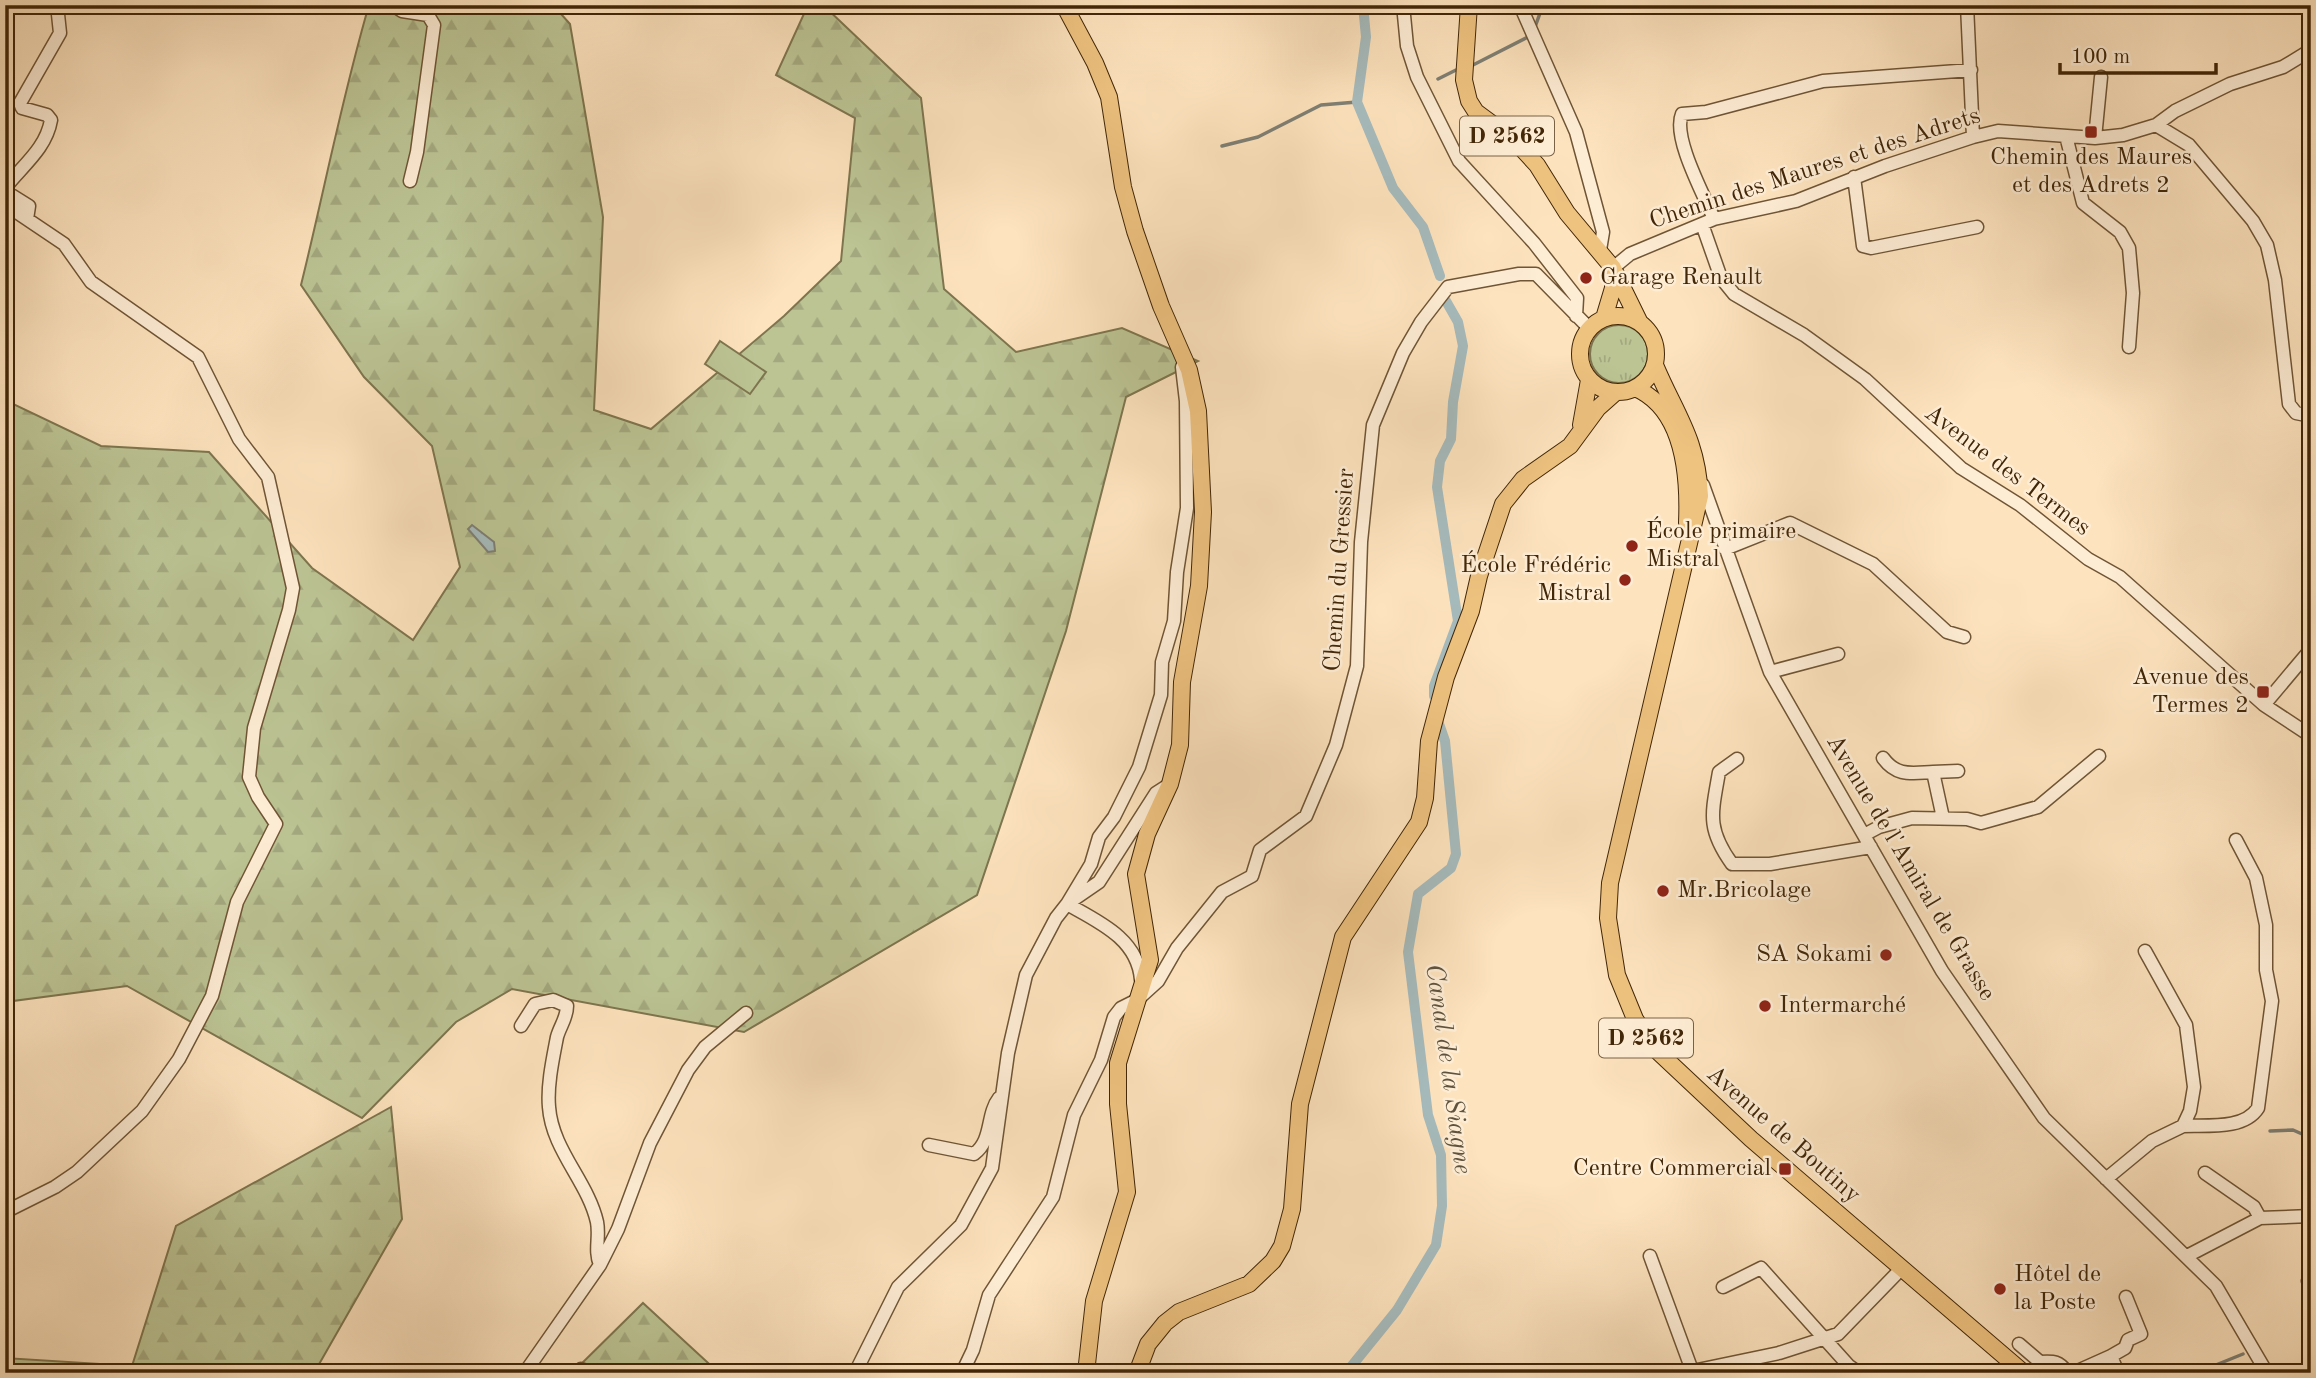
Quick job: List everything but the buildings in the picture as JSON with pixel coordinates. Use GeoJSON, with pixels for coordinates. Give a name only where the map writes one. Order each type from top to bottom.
{"type":"FeatureCollection","features":[{"type":"Feature","properties":{"kind":"main road"},"geometry":{"type":"LineString","coordinates":[[1064,5],[1095,63],[1109,97],[1124,187],[1135,231],[1161,306],[1189,370],[1198,411],[1203,548],[1182,682],[1180,745],[1170,784],[1147,834],[1136,874],[1150,960],[1118,1062],[1118,1104],[1126,1192],[1094,1301],[1086,1373]]}},
{"type":"Feature","properties":{"kind":"main road","name":"D 2562"},"geometry":{"type":"LineString","coordinates":[[1469,5],[1464,80],[1469,101],[1489,124],[1527,152],[1567,213],[1613,268],[1639,321]]}},
{"type":"Feature","properties":{"kind":"main road"},"geometry":{"type":"LineString","coordinates":[[1604,318],[1613,288],[1613,268]]}},
{"type":"Feature","properties":{"kind":"main road"},"geometry":{"type":"LineString","coordinates":[[1577,436],[1585,411],[1589,380],[1580,359],[1580,348],[1589,328],[1604,318],[1615,315],[1639,321],[1653,338],[1657,352],[1655,365],[1644,383],[1616,392],[1606,391],[1589,380]]}},
{"type":"Feature","properties":{"kind":"main road","name":"Avenue de Boutiny"},"geometry":{"type":"LineString","coordinates":[[1655,365],[1688,430],[1690,457],[1686,548]]}},
{"type":"Feature","properties":{"kind":"main road","name":"Avenue de Boutiny"},"geometry":{"type":"LineString","coordinates":[[1635,388],[1657,399],[1665,409],[1690,457],[1704,502],[1686,548],[1610,883],[1608,918],[1617,975],[1635,1019],[1659,1054],[1751,1139],[2024,1373]]}},
{"type":"Feature","properties":{"kind":"main road"},"geometry":{"type":"LineString","coordinates":[[1137,1373],[1148,1344],[1165,1323],[1179,1312],[1249,1284],[1268,1267],[1282,1246],[1292,1209],[1300,1104],[1343,937],[1419,822],[1434,720],[1503,504],[1523,479],[1570,446],[1598,408],[1616,392]]}},
{"type":"Feature","properties":{"kind":"street"},"geometry":{"type":"LineString","coordinates":[[27,219],[29,206],[5,189],[32,159],[49,131],[51,120],[47,114],[22,108],[20,103],[60,33],[57,5]]}},
{"type":"Feature","properties":{"kind":"street"},"geometry":{"type":"LineString","coordinates":[[393,5],[402,11],[428,15],[434,25],[410,181]]}},
{"type":"Feature","properties":{"kind":"street"},"geometry":{"type":"LineString","coordinates":[[1403,5],[1407,46],[1435,120],[1459,161],[1534,243],[1577,298],[1576,316]]}},
{"type":"Feature","properties":{"kind":"street"},"geometry":{"type":"LineString","coordinates":[[1520,5],[1576,132],[1603,232],[1600,250]]}},
{"type":"Feature","properties":{"kind":"street"},"geometry":{"type":"LineString","coordinates":[[1967,5],[1973,137]]}},
{"type":"Feature","properties":{"kind":"street","name":"Chemin des Maures et des Adrets"},"geometry":{"type":"LineString","coordinates":[[1613,268],[1630,254],[1708,222],[1796,201],[1854,177],[1973,137],[1997,131],[2095,138],[2123,135],[2156,125],[2201,97],[2283,67],[2311,50]]}},
{"type":"Feature","properties":{"kind":"street","name":"Avenue des Termes"},"geometry":{"type":"LineString","coordinates":[[1971,70],[1823,81],[1706,113],[1682,114],[1679,120],[1682,141],[1708,222],[1721,278],[1734,294],[1804,335],[1855,372],[1961,468],[2020,505],[2088,559],[2120,577],[2264,705],[2311,736]]}},
{"type":"Feature","properties":{"kind":"street"},"geometry":{"type":"LineString","coordinates":[[2095,138],[2101,77]]}},
{"type":"Feature","properties":{"kind":"street"},"geometry":{"type":"LineString","coordinates":[[2156,125],[2189,145],[2253,221],[2267,246],[2275,280],[2289,404],[2296,413],[2311,416]]}},
{"type":"Feature","properties":{"kind":"street"},"geometry":{"type":"LineString","coordinates":[[2066,136],[2083,203],[2120,232],[2129,248],[2133,293],[2129,347]]}},
{"type":"Feature","properties":{"kind":"street"},"geometry":{"type":"LineString","coordinates":[[1854,177],[1863,246],[1871,248],[1977,227]]}},
{"type":"Feature","properties":{"kind":"street"},"geometry":{"type":"LineString","coordinates":[[5,208],[64,244],[91,282],[198,357],[239,439],[268,477],[293,588],[254,728],[249,777],[258,797],[276,824],[237,902],[212,996],[179,1059],[142,1111],[77,1172],[55,1187],[5,1212]]}},
{"type":"Feature","properties":{"kind":"street","name":"Chemin du Gressier"},"geometry":{"type":"LineString","coordinates":[[962,1373],[973,1350],[989,1294],[1053,1197],[1074,1115],[1101,1060],[1114,1017],[1121,1008],[1158,981],[1177,948],[1222,892],[1252,876],[1260,850],[1306,816],[1336,745],[1357,666],[1361,542],[1373,425],[1403,353],[1421,322],[1448,287],[1519,274],[1536,274],[1589,328]]}},
{"type":"Feature","properties":{"kind":"street"},"geometry":{"type":"LineString","coordinates":[[855,1373],[898,1287],[961,1224],[992,1168],[1008,1054],[1026,975],[1056,918],[1091,864],[1099,837],[1114,817],[1139,767],[1161,695],[1162,662],[1174,621],[1177,572],[1187,508],[1186,401],[1179,345]]}},
{"type":"Feature","properties":{"kind":"street","name":"Avenue de l'Amiral de Grasse"},"geometry":{"type":"LineString","coordinates":[[1704,502],[1725,549],[1770,672],[1942,971],[2044,1118],[2216,1286],[2267,1373]]}},
{"type":"Feature","properties":{"kind":"street"},"geometry":{"type":"LineString","coordinates":[[1725,549],[1790,523],[1863,557],[1947,632],[1964,637]]}},
{"type":"Feature","properties":{"kind":"street"},"geometry":{"type":"LineString","coordinates":[[2264,705],[2311,649]]}},
{"type":"Feature","properties":{"kind":"street"},"geometry":{"type":"LineString","coordinates":[[1770,672],[1838,654]]}},
{"type":"Feature","properties":{"kind":"street"},"geometry":{"type":"LineString","coordinates":[[1737,759],[1719,772],[1710,819],[1713,832],[1732,864],[1770,864],[1867,841],[1879,827],[1912,818],[1943,818],[1981,823],[2038,807],[2099,757]]}},
{"type":"Feature","properties":{"kind":"street"},"geometry":{"type":"LineString","coordinates":[[1883,758],[1892,771],[1900,774],[1958,771]]}},
{"type":"Feature","properties":{"kind":"street"},"geometry":{"type":"LineString","coordinates":[[1933,772],[1943,818]]}},
{"type":"Feature","properties":{"kind":"street"},"geometry":{"type":"LineString","coordinates":[[1067,904],[1099,882],[1156,793],[1170,784]]}},
{"type":"Feature","properties":{"kind":"street"},"geometry":{"type":"LineString","coordinates":[[2106,1180],[2152,1141],[2183,1126],[2242,1122],[2253,1117],[2258,1108],[2272,1001],[2266,970],[2266,925],[2256,878],[2236,840]]}},
{"type":"Feature","properties":{"kind":"street"},"geometry":{"type":"LineString","coordinates":[[1067,904],[1109,926],[1117,934],[1140,963],[1140,994]]}},
{"type":"Feature","properties":{"kind":"street"},"geometry":{"type":"LineString","coordinates":[[2145,951],[2186,1024],[2194,1087],[2190,1111],[2183,1126]]}},
{"type":"Feature","properties":{"kind":"street"},"geometry":{"type":"LineString","coordinates":[[521,1026],[535,1004],[553,1000],[567,1006],[567,1014],[558,1034],[548,1109],[564,1157],[598,1225],[596,1255],[600,1265]]}},
{"type":"Feature","properties":{"kind":"street"},"geometry":{"type":"LineString","coordinates":[[525,1372],[600,1265],[618,1229],[650,1143],[688,1070],[705,1047],[746,1013]]}},
{"type":"Feature","properties":{"kind":"street"},"geometry":{"type":"LineString","coordinates":[[929,1145],[974,1154],[985,1143],[993,1105],[1004,1092]]}},
{"type":"Feature","properties":{"kind":"street"},"geometry":{"type":"LineString","coordinates":[[2205,1173],[2254,1207],[2260,1219]]}},
{"type":"Feature","properties":{"kind":"street"},"geometry":{"type":"LineString","coordinates":[[2187,1256],[2260,1219],[2311,1216]]}},
{"type":"Feature","properties":{"kind":"street"},"geometry":{"type":"LineString","coordinates":[[1650,1256],[1689,1372],[1825,1340],[1838,1334],[1902,1268]]}},
{"type":"Feature","properties":{"kind":"street"},"geometry":{"type":"LineString","coordinates":[[1723,1287],[1761,1268],[1849,1366],[1859,1373]]}},
{"type":"Feature","properties":{"kind":"street"},"geometry":{"type":"LineString","coordinates":[[2018,1344],[2040,1362],[2054,1361],[2062,1364],[2070,1373],[2111,1356],[2125,1348],[2128,1340],[2141,1334],[2126,1297]]}},
{"type":"Feature","properties":{"kind":"street"},"geometry":{"type":"LineString","coordinates":[[2111,1356],[2118,1373]]}},
{"type":"Feature","properties":{"kind":"street"},"geometry":{"type":"LineString","coordinates":[[1750,1359],[1754,1373]]}},
{"type":"Feature","properties":{"kind":"street"},"geometry":{"type":"LineString","coordinates":[[577,1373],[581,1369],[593,1373]]}},
{"type":"Feature","properties":{"kind":"green space"},"geometry":{"type":"Polygon","coordinates":[[[369,5],[553,5],[570,24],[603,217],[594,410],[651,429],[784,316],[841,261],[855,118],[776,75],[808,5],[823,5],[921,98],[944,289],[1016,352],[1122,328],[1198,361],[1126,397],[1066,631],[977,895],[744,1032],[512,989],[456,1022],[362,1118],[127,986],[5,1002],[5,400],[101,446],[209,452],[312,568],[413,640],[460,567],[432,446],[364,377],[301,285],[369,5]]]}},
{"type":"Feature","properties":{"kind":"green space"},"geometry":{"type":"Polygon","coordinates":[[[1613,325],[1625,325],[1640,333],[1648,348],[1648,360],[1640,375],[1625,383],[1613,383],[1598,375],[1590,360],[1590,348],[1598,333],[1613,325]]]}},
{"type":"Feature","properties":{"kind":"green space"},"geometry":{"type":"Polygon","coordinates":[[[720,341],[766,372],[750,394],[705,364],[720,341]]]}},
{"type":"Feature","properties":{"kind":"green space"},"geometry":{"type":"Polygon","coordinates":[[[391,1107],[402,1219],[314,1373],[5,1373],[5,1358],[132,1366],[176,1226],[391,1107]]]}},
{"type":"Feature","properties":{"kind":"green space"},"geometry":{"type":"Polygon","coordinates":[[[643,1303],[719,1373],[572,1373],[643,1303]]]}},
{"type":"Feature","properties":{"kind":"water"},"geometry":{"type":"Polygon","coordinates":[[[472,525],[494,542],[495,551],[488,552],[468,529],[472,525]]]}},
{"type":"Feature","properties":{"kind":"waterway","name":"Canal de la Siagne"},"geometry":{"type":"LineString","coordinates":[[1363,5],[1366,37],[1357,102],[1393,188],[1423,227],[1440,276]]}},
{"type":"Feature","properties":{"kind":"waterway"},"geometry":{"type":"LineString","coordinates":[[1535,27],[1543,5]]}},
{"type":"Feature","properties":{"kind":"waterway"},"geometry":{"type":"LineString","coordinates":[[1473,65],[1528,37]]}},
{"type":"Feature","properties":{"kind":"waterway"},"geometry":{"type":"LineString","coordinates":[[1438,79],[1456,70]]}},
{"type":"Feature","properties":{"kind":"waterway"},"geometry":{"type":"LineString","coordinates":[[1222,146],[1258,137],[1321,105],[1357,102]]}},
{"type":"Feature","properties":{"kind":"waterway","name":"Canal de la Siagne"},"geometry":{"type":"LineString","coordinates":[[1434,696],[1434,686],[1458,621],[1437,487],[1440,461],[1451,439],[1453,402],[1463,346],[1458,322],[1446,301]]}},
{"type":"Feature","properties":{"kind":"waterway","name":"Canal de la Siagne"},"geometry":{"type":"LineString","coordinates":[[1346,1373],[1397,1310],[1436,1245],[1442,1206],[1441,1155],[1428,1115],[1408,952],[1418,894],[1451,868],[1456,854],[1445,741],[1438,721]]}},
{"type":"Feature","properties":{"kind":"waterway"},"geometry":{"type":"LineString","coordinates":[[2270,1131],[2293,1130],[2311,1138]]}},
{"type":"Feature","properties":{"kind":"waterway"},"geometry":{"type":"LineString","coordinates":[[2196,1373],[2243,1354]]}},
{"type":"Feature","properties":{"kind":"place","name":"Chemin des Maures et des Adrets 2"},"geometry":{"type":"Point","coordinates":[2091,132]}},
{"type":"Feature","properties":{"kind":"place","name":"Garage Renault"},"geometry":{"type":"Point","coordinates":[1586,278]}},
{"type":"Feature","properties":{"kind":"place","name":"École primaire Mistral"},"geometry":{"type":"Point","coordinates":[1632,546]}},
{"type":"Feature","properties":{"kind":"place","name":"École Frédéric Mistral"},"geometry":{"type":"Point","coordinates":[1625,580]}},
{"type":"Feature","properties":{"kind":"place","name":"Avenue des Termes 2"},"geometry":{"type":"Point","coordinates":[2263,692]}},
{"type":"Feature","properties":{"kind":"place","name":"Mr.Bricolage"},"geometry":{"type":"Point","coordinates":[1663,891]}},
{"type":"Feature","properties":{"kind":"place","name":"SA Sokami"},"geometry":{"type":"Point","coordinates":[1886,955]}},
{"type":"Feature","properties":{"kind":"place","name":"Intermarché"},"geometry":{"type":"Point","coordinates":[1765,1006]}},
{"type":"Feature","properties":{"kind":"place","name":"Centre Commercial"},"geometry":{"type":"Point","coordinates":[1785,1169]}},
{"type":"Feature","properties":{"kind":"place","name":"Hôtel de la Poste"},"geometry":{"type":"Point","coordinates":[2000,1289]}}]}
